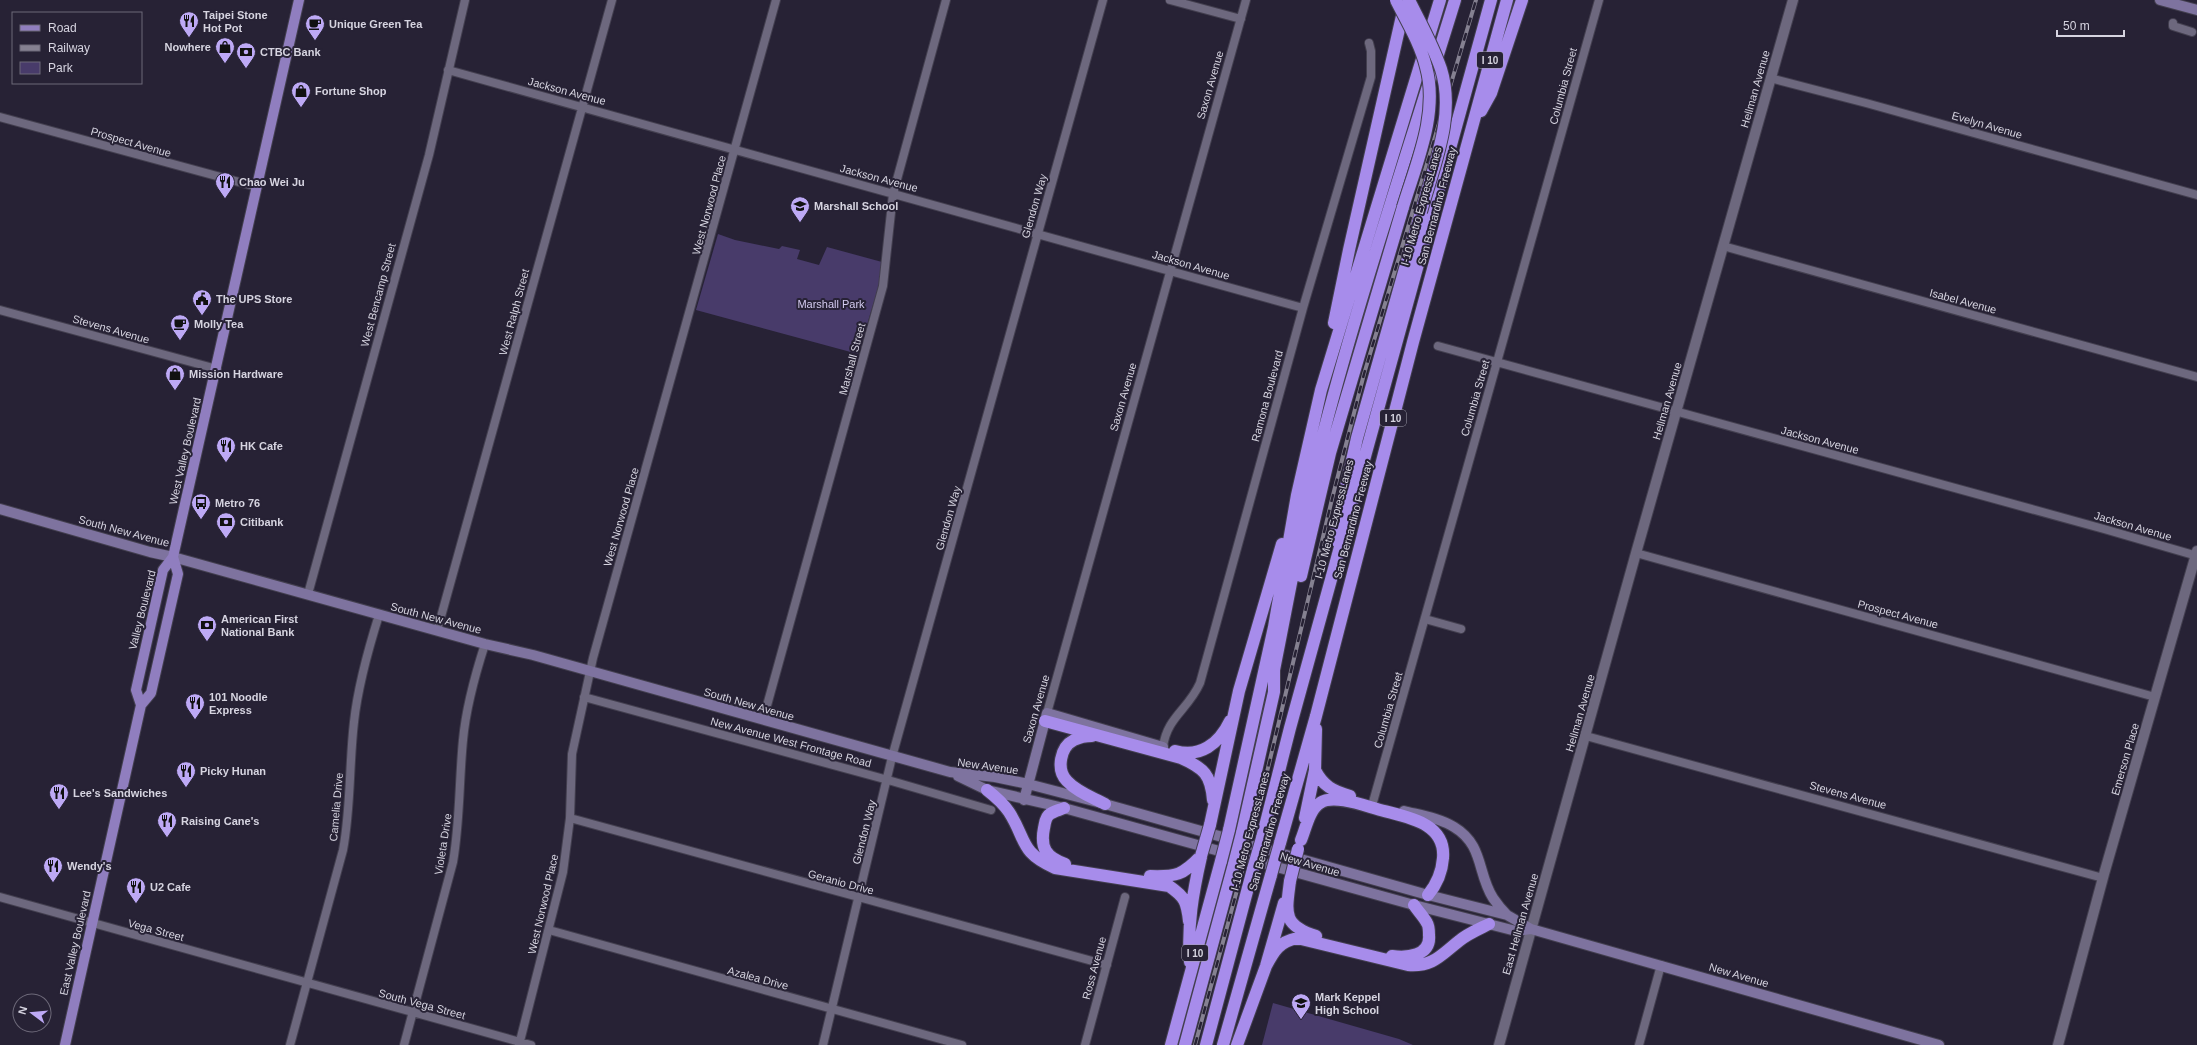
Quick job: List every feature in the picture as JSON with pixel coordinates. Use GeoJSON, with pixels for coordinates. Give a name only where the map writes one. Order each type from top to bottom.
{"type":"FeatureCollection","features":[{"type":"Feature","properties":{"kind":"highway"},"geometry":{"type":"LineString","coordinates":[[1274,692],[1330,453],[1403,207],[1428,116],[1430,90],[1427,68],[1418,42],[1396,0]]}},
{"type":"Feature","properties":{"kind":"highway"},"geometry":{"type":"LineString","coordinates":[[1321,390],[1349,250],[1405,0]]}},
{"type":"Feature","properties":{"kind":"highway"},"geometry":{"type":"LineString","coordinates":[[1290,728],[1357,438],[1442,136],[1446,113],[1446,92],[1439,64],[1408,0]]}},
{"type":"Feature","properties":{"kind":"highway","name":"I 10"},"geometry":{"type":"LineString","coordinates":[[1171,1045],[1229,830],[1274,627],[1297,495],[1321,390],[1440,0]]}},
{"type":"Feature","properties":{"kind":"highway","name":"I-10 Metro ExpressLanes"},"geometry":{"type":"LineString","coordinates":[[1185,1045],[1242,833],[1274,692],[1274,670],[1303,522],[1324,431],[1374,257],[1455,0]]}},
{"type":"Feature","properties":{"kind":"highway","name":"I-10 Metro ExpressLanes"},"geometry":{"type":"LineString","coordinates":[[1206,1045],[1290,728],[1491,0]]}},
{"type":"Feature","properties":{"kind":"highway","name":"San Bernardino Freeway"},"geometry":{"type":"LineString","coordinates":[[1223,1045],[1316,716],[1413,342],[1507,0]]}},
{"type":"Feature","properties":{"kind":"highway"},"geometry":{"type":"LineString","coordinates":[[1474,120],[1491,93],[1522,0]]}},
{"type":"Feature","properties":{"kind":"highway"},"geometry":{"type":"LineString","coordinates":[[1191,971],[1188,939],[1189,921],[1201,856],[1214,809],[1236,707],[1264,602],[1297,495]]}},
{"type":"Feature","properties":{"kind":"highway"},"geometry":{"type":"LineString","coordinates":[[1163,747],[1179,752],[1203,751],[1214,744],[1226,730],[1236,707]]}},
{"type":"Feature","properties":{"kind":"highway"},"geometry":{"type":"LineString","coordinates":[[1237,1045],[1266,966],[1300,845],[1315,770],[1316,716]]}},
{"type":"Feature","properties":{"kind":"highway"},"geometry":{"type":"LineString","coordinates":[[1046,717],[1093,735],[1181,758],[1197,765],[1207,774],[1212,788],[1214,809]]}},
{"type":"Feature","properties":{"kind":"highway"},"geometry":{"type":"LineString","coordinates":[[1093,735],[1073,740],[1066,746],[1060,766],[1063,776],[1073,787],[1105,804]]}},
{"type":"Feature","properties":{"kind":"highway"},"geometry":{"type":"LineString","coordinates":[[1315,770],[1324,784],[1331,790],[1373,802]]}},
{"type":"Feature","properties":{"kind":"highway"},"geometry":{"type":"LineString","coordinates":[[987,790],[1000,801],[1010,813],[1023,843],[1033,855],[1044,863],[1055,868],[1168,886],[1180,895],[1187,905],[1189,921]]}},
{"type":"Feature","properties":{"kind":"highway"},"geometry":{"type":"LineString","coordinates":[[1300,845],[1313,809],[1321,802],[1336,800],[1347,802],[1417,820],[1429,826],[1438,835],[1443,846],[1439,876],[1428,895]]}},
{"type":"Feature","properties":{"kind":"highway"},"geometry":{"type":"LineString","coordinates":[[1064,808],[1049,815],[1046,820],[1042,842],[1044,851],[1053,859],[1067,865],[1145,876],[1172,877],[1187,871],[1201,856]]}},
{"type":"Feature","properties":{"kind":"highway"},"geometry":{"type":"LineString","coordinates":[[1290,881],[1287,910],[1289,920],[1295,927],[1317,936],[1389,955],[1401,957],[1415,956],[1427,947],[1430,939],[1428,924],[1414,905]]}},
{"type":"Feature","properties":{"kind":"highway"},"geometry":{"type":"LineString","coordinates":[[1266,966],[1276,949],[1285,941],[1297,938],[1417,966],[1434,962],[1460,940],[1489,924]]}},
{"type":"Feature","properties":{"kind":"main road","name":"West Valley Boulevard"},"geometry":{"type":"LineString","coordinates":[[173,557],[217,369],[299,0]]}},
{"type":"Feature","properties":{"kind":"main road"},"geometry":{"type":"LineString","coordinates":[[2160,0],[2197,10]]}},
{"type":"Feature","properties":{"kind":"main road","name":"South New Avenue"},"geometry":{"type":"LineString","coordinates":[[0,509],[150,552],[308,594],[485,644],[534,655],[590,672],[867,748],[892,757]]}},
{"type":"Feature","properties":{"kind":"main road"},"geometry":{"type":"LineString","coordinates":[[141,705],[151,693],[178,574],[173,557]]}},
{"type":"Feature","properties":{"kind":"main road","name":"Valley Boulevard"},"geometry":{"type":"LineString","coordinates":[[141,705],[136,690],[163,570],[173,557]]}},
{"type":"Feature","properties":{"kind":"main road","name":"East Valley Boulevard"},"geometry":{"type":"LineString","coordinates":[[64,1045],[141,705]]}},
{"type":"Feature","properties":{"kind":"main road"},"geometry":{"type":"LineString","coordinates":[[1046,717],[1163,747]]}},
{"type":"Feature","properties":{"kind":"main road","name":"Saxon Avenue"},"geometry":{"type":"LineString","coordinates":[[1024,800],[1046,717]]}},
{"type":"Feature","properties":{"kind":"main road"},"geometry":{"type":"LineString","coordinates":[[892,757],[950,772]]}},
{"type":"Feature","properties":{"kind":"main road","name":"New Avenue"},"geometry":{"type":"LineString","coordinates":[[950,772],[995,777],[1105,804],[1428,895],[1507,915],[1531,930],[1661,965],[1939,1045]]}},
{"type":"Feature","properties":{"kind":"main road","name":"New Avenue"},"geometry":{"type":"LineString","coordinates":[[950,772],[987,790],[1024,800],[1064,808],[1414,905],[1516,931],[1531,930]]}},
{"type":"Feature","properties":{"kind":"main road"},"geometry":{"type":"LineString","coordinates":[[1373,802],[1446,823],[1463,833],[1476,850],[1493,898],[1507,915]]}},
{"type":"Feature","properties":{"kind":"street","name":"West Bencamp Street"},"geometry":{"type":"LineString","coordinates":[[308,594],[429,155],[465,0]]}},
{"type":"Feature","properties":{"kind":"street","name":"West Ralph Street"},"geometry":{"type":"LineString","coordinates":[[438,630],[612,0]]}},
{"type":"Feature","properties":{"kind":"street","name":"West Norwood Place"},"geometry":{"type":"LineString","coordinates":[[519,1044],[563,872],[570,818],[572,754],[590,672],[776,0]]}},
{"type":"Feature","properties":{"kind":"street","name":"Marshall Street"},"geometry":{"type":"LineString","coordinates":[[763,720],[883,286],[893,194],[946,0]]}},
{"type":"Feature","properties":{"kind":"street","name":"Glendon Way"},"geometry":{"type":"LineString","coordinates":[[823,1045],[833,1010],[888,780],[892,757],[1103,0]]}},
{"type":"Feature","properties":{"kind":"street"},"geometry":{"type":"LineString","coordinates":[[1170,0],[1241,19]]}},
{"type":"Feature","properties":{"kind":"street","name":"Saxon Avenue"},"geometry":{"type":"LineString","coordinates":[[1046,717],[1246,0]]}},
{"type":"Feature","properties":{"kind":"street","name":"Columbia Street"},"geometry":{"type":"LineString","coordinates":[[1373,802],[1599,0]]}},
{"type":"Feature","properties":{"kind":"street","name":"Hellman Avenue"},"geometry":{"type":"LineString","coordinates":[[1565,809],[1793,0]]}},
{"type":"Feature","properties":{"kind":"street"},"geometry":{"type":"LineString","coordinates":[[2173,23],[2173,26],[2192,32]]}},
{"type":"Feature","properties":{"kind":"street","name":"Ramona Boulevard"},"geometry":{"type":"LineString","coordinates":[[1163,747],[1168,725],[1194,697],[1200,683],[1303,308],[1371,77],[1371,52],[1369,43]]}},
{"type":"Feature","properties":{"kind":"street","name":"Jackson Avenue"},"geometry":{"type":"LineString","coordinates":[[448,70],[582,106],[1303,308]]}},
{"type":"Feature","properties":{"kind":"street","name":"Evelyn Avenue"},"geometry":{"type":"LineString","coordinates":[[1770,78],[1866,103],[2197,195]]}},
{"type":"Feature","properties":{"kind":"street","name":"Prospect Avenue"},"geometry":{"type":"LineString","coordinates":[[0,117],[257,187]]}},
{"type":"Feature","properties":{"kind":"street","name":"Isabel Avenue"},"geometry":{"type":"LineString","coordinates":[[1723,246],[2197,377]]}},
{"type":"Feature","properties":{"kind":"street","name":"Stevens Avenue"},"geometry":{"type":"LineString","coordinates":[[0,310],[217,369]]}},
{"type":"Feature","properties":{"kind":"street","name":"Jackson Avenue"},"geometry":{"type":"LineString","coordinates":[[1438,346],[2197,554]]}},
{"type":"Feature","properties":{"kind":"street","name":"Prospect Avenue"},"geometry":{"type":"LineString","coordinates":[[1636,553],[2155,697]]}},
{"type":"Feature","properties":{"kind":"street","name":"Emerson Place"},"geometry":{"type":"LineString","coordinates":[[2058,1045],[2103,878],[2197,554]]}},
{"type":"Feature","properties":{"kind":"street","name":"Camelia Drive"},"geometry":{"type":"LineString","coordinates":[[290,1045],[343,850],[348,814],[354,721],[360,686],[379,615]]}},
{"type":"Feature","properties":{"kind":"street"},"geometry":{"type":"LineString","coordinates":[[1425,619],[1461,629]]}},
{"type":"Feature","properties":{"kind":"street","name":"Violeta Drive"},"geometry":{"type":"LineString","coordinates":[[404,1045],[454,862],[458,831],[466,713],[485,644]]}},
{"type":"Feature","properties":{"kind":"street","name":"New Avenue West Frontage Road"},"geometry":{"type":"LineString","coordinates":[[584,697],[888,780],[991,810]]}},
{"type":"Feature","properties":{"kind":"street","name":"Stevens Avenue"},"geometry":{"type":"LineString","coordinates":[[1586,736],[2103,878]]}},
{"type":"Feature","properties":{"kind":"street","name":"East Hellman Avenue"},"geometry":{"type":"LineString","coordinates":[[1499,1045],[1565,809]]}},
{"type":"Feature","properties":{"kind":"street","name":"Geranio Drive"},"geometry":{"type":"LineString","coordinates":[[570,818],[1107,965]]}},
{"type":"Feature","properties":{"kind":"street","name":"Vega Street"},"geometry":{"type":"LineString","coordinates":[[0,897],[307,983]]}},
{"type":"Feature","properties":{"kind":"street","name":"Ross Avenue"},"geometry":{"type":"LineString","coordinates":[[1085,1045],[1125,897]]}},
{"type":"Feature","properties":{"kind":"street","name":"Azalea Drive"},"geometry":{"type":"LineString","coordinates":[[549,930],[962,1045]]}},
{"type":"Feature","properties":{"kind":"street"},"geometry":{"type":"LineString","coordinates":[[1639,1045],[1661,965]]}},
{"type":"Feature","properties":{"kind":"street","name":"South Vega Street"},"geometry":{"type":"LineString","coordinates":[[307,983],[519,1044],[530,1045]]}},
{"type":"Feature","properties":{"kind":"green space","name":"Marshall Park"},"geometry":{"type":"Polygon","coordinates":[[[718,234],[735,240],[779,249],[782,246],[800,250],[797,259],[819,265],[827,247],[882,262],[880,282],[858,354],[696,310],[718,234]]]}},
{"type":"Feature","properties":{"kind":"green space","name":"Mark Keppel High School"},"geometry":{"type":"Polygon","coordinates":[[[1273,1003],[1399,1039],[1413,1045],[1262,1045],[1273,1003]]]}},
{"type":"Feature","properties":{"kind":"railway"},"geometry":{"type":"LineString","coordinates":[[1195,1045],[1252,835],[1332,499],[1364,374],[1476,0]]}},
{"type":"Feature","properties":{"kind":"place","name":"Taipei Stone Hot Pot"},"geometry":{"type":"Point","coordinates":[189,38]}},
{"type":"Feature","properties":{"kind":"place","name":"Unique Green Tea"},"geometry":{"type":"Point","coordinates":[315,41]}},
{"type":"Feature","properties":{"kind":"place","name":"Nowhere"},"geometry":{"type":"Point","coordinates":[225,64]}},
{"type":"Feature","properties":{"kind":"place","name":"CTBC Bank"},"geometry":{"type":"Point","coordinates":[246,69]}},
{"type":"Feature","properties":{"kind":"place","name":"Fortune Shop"},"geometry":{"type":"Point","coordinates":[301,108]}},
{"type":"Feature","properties":{"kind":"place","name":"Chao Wei Ju"},"geometry":{"type":"Point","coordinates":[225,199]}},
{"type":"Feature","properties":{"kind":"place","name":"Marshall School"},"geometry":{"type":"Point","coordinates":[800,223]}},
{"type":"Feature","properties":{"kind":"place","name":"The UPS Store"},"geometry":{"type":"Point","coordinates":[202,316]}},
{"type":"Feature","properties":{"kind":"place","name":"Molly Tea"},"geometry":{"type":"Point","coordinates":[180,341]}},
{"type":"Feature","properties":{"kind":"place","name":"Mission Hardware"},"geometry":{"type":"Point","coordinates":[175,391]}},
{"type":"Feature","properties":{"kind":"place","name":"HK Cafe"},"geometry":{"type":"Point","coordinates":[226,463]}},
{"type":"Feature","properties":{"kind":"place","name":"Metro 76"},"geometry":{"type":"Point","coordinates":[201,520]}},
{"type":"Feature","properties":{"kind":"place","name":"Citibank"},"geometry":{"type":"Point","coordinates":[226,539]}},
{"type":"Feature","properties":{"kind":"place","name":"American First National Bank"},"geometry":{"type":"Point","coordinates":[207,642]}},
{"type":"Feature","properties":{"kind":"place","name":"101 Noodle Express"},"geometry":{"type":"Point","coordinates":[195,720]}},
{"type":"Feature","properties":{"kind":"place","name":"Picky Hunan"},"geometry":{"type":"Point","coordinates":[186,788]}},
{"type":"Feature","properties":{"kind":"place","name":"Lee's Sandwiches"},"geometry":{"type":"Point","coordinates":[59,810]}},
{"type":"Feature","properties":{"kind":"place","name":"Raising Cane's"},"geometry":{"type":"Point","coordinates":[167,838]}},
{"type":"Feature","properties":{"kind":"place","name":"Wendy's"},"geometry":{"type":"Point","coordinates":[53,883]}},
{"type":"Feature","properties":{"kind":"place","name":"U2 Cafe"},"geometry":{"type":"Point","coordinates":[136,904]}},
{"type":"Feature","properties":{"kind":"place","name":"Mark Keppel High School"},"geometry":{"type":"Point","coordinates":[1301,1020]}}]}
